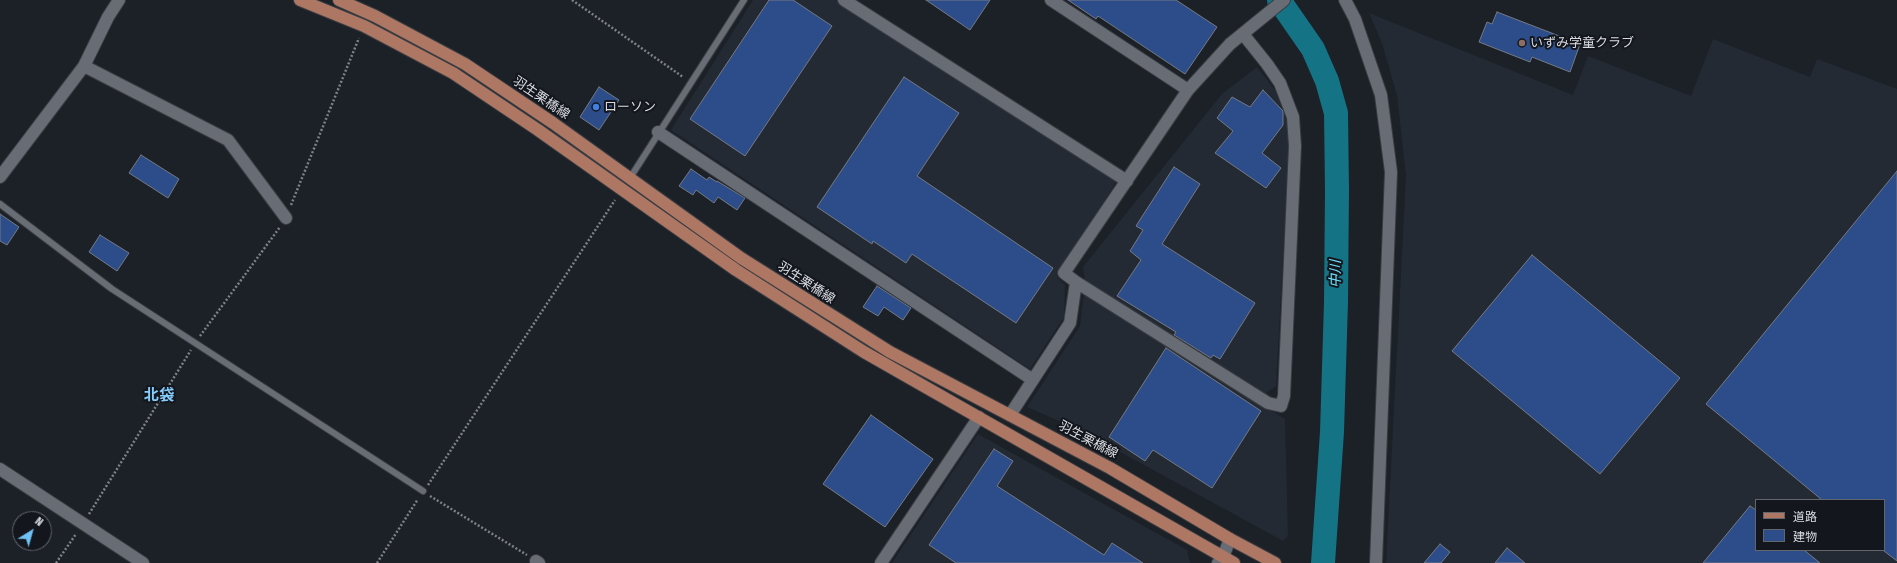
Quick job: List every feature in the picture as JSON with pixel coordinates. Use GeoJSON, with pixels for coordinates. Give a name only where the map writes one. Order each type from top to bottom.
{"type":"FeatureCollection","features":[{"type":"Feature","properties":{"kind":"main road","name":"羽生栗橋線"},"geometry":{"type":"LineString","coordinates":[[300,0],[364,26],[453,73],[538,130],[736,270],[864,352],[979,417],[1221,560],[1234,563]]}},
{"type":"Feature","properties":{"kind":"main road","name":"羽生栗橋線"},"geometry":{"type":"LineString","coordinates":[[339,0],[375,16],[465,64],[553,123],[742,258],[890,352],[1110,468],[1230,539],[1275,563]]}},
{"type":"Feature","properties":{"kind":"street"},"geometry":{"type":"LineString","coordinates":[[0,177],[84,66],[108,17],[119,0]]}},
{"type":"Feature","properties":{"kind":"street"},"geometry":{"type":"LineString","coordinates":[[844,0],[1127,181]]}},
{"type":"Feature","properties":{"kind":"street"},"geometry":{"type":"LineString","coordinates":[[1051,0],[1188,90]]}},
{"type":"Feature","properties":{"kind":"street"},"geometry":{"type":"LineString","coordinates":[[1243,34],[1268,64],[1280,84],[1293,117],[1294,146],[1286,357],[1284,396],[1281,406],[1268,403],[1064,274],[1188,90],[1217,58],[1243,34],[1258,21],[1284,0]]}},
{"type":"Feature","properties":{"kind":"street"},"geometry":{"type":"LineString","coordinates":[[1345,0],[1355,19],[1381,95],[1392,172],[1376,563]]}},
{"type":"Feature","properties":{"kind":"street"},"geometry":{"type":"LineString","coordinates":[[84,66],[228,140],[286,218]]}},
{"type":"Feature","properties":{"kind":"street"},"geometry":{"type":"LineString","coordinates":[[658,132],[1033,380]]}},
{"type":"Feature","properties":{"kind":"street"},"geometry":{"type":"LineString","coordinates":[[1010,415],[1070,323],[1076,282]]}},
{"type":"Feature","properties":{"kind":"street"},"geometry":{"type":"LineString","coordinates":[[881,563],[979,417]]}},
{"type":"Feature","properties":{"kind":"street"},"geometry":{"type":"LineString","coordinates":[[0,470],[143,563]]}},
{"type":"Feature","properties":{"kind":"street"},"geometry":{"type":"LineString","coordinates":[[1221,560],[1230,539]]}},
{"type":"Feature","properties":{"kind":"lane"},"geometry":{"type":"LineString","coordinates":[[630,178],[658,132],[744,0]]}},
{"type":"Feature","properties":{"kind":"lane"},"geometry":{"type":"LineString","coordinates":[[0,204],[112,289],[423,492]]}},
{"type":"Feature","properties":{"kind":"path"},"geometry":{"type":"LineString","coordinates":[[572,0],[691,82]]}},
{"type":"Feature","properties":{"kind":"path"},"geometry":{"type":"LineString","coordinates":[[56,563],[83,524],[195,343],[286,218],[364,26]]}},
{"type":"Feature","properties":{"kind":"path"},"geometry":{"type":"LineString","coordinates":[[377,563],[622,189]]}},
{"type":"Feature","properties":{"kind":"path"},"geometry":{"type":"LineString","coordinates":[[423,492],[537,562]]}},
{"type":"Feature","properties":{"kind":"shaded area"},"geometry":{"type":"Polygon","coordinates":[[[753,0],[836,0],[1116,182],[1057,277],[1065,285],[1064,317],[1030,369],[671,130],[753,0]]]}},
{"type":"Feature","properties":{"kind":"shaded area"},"geometry":{"type":"Polygon","coordinates":[[[1369,13],[1573,95],[1588,56],[1691,96],[1713,39],[1810,77],[1817,59],[1897,89],[1897,563],[1386,563],[1406,176],[1397,96],[1382,43],[1369,13]]]}},
{"type":"Feature","properties":{"kind":"shaded area"},"geometry":{"type":"Polygon","coordinates":[[[1257,67],[1281,98],[1287,119],[1289,144],[1276,386],[1265,394],[1085,281],[1083,267],[1222,94],[1257,67]]]}},
{"type":"Feature","properties":{"kind":"shaded area"},"geometry":{"type":"Polygon","coordinates":[[[1084,294],[1285,419],[1288,536],[1283,541],[1080,430],[1027,407],[1080,326],[1084,294]]]}},
{"type":"Feature","properties":{"kind":"shaded area"},"geometry":{"type":"Polygon","coordinates":[[[978,434],[1187,550],[1190,563],[892,563],[978,434]]]}},
{"type":"Feature","properties":{"kind":"building"},"geometry":{"type":"Polygon","coordinates":[[[769,0],[793,0],[832,26],[745,156],[690,119],[769,0]]]}},
{"type":"Feature","properties":{"kind":"building"},"geometry":{"type":"Polygon","coordinates":[[[926,0],[990,0],[970,30],[926,0]]]}},
{"type":"Feature","properties":{"kind":"building"},"geometry":{"type":"Polygon","coordinates":[[[1068,0],[1176,0],[1217,27],[1185,74],[1098,16],[1096,19],[1068,0]]]}},
{"type":"Feature","properties":{"kind":"building"},"geometry":{"type":"Polygon","coordinates":[[[1497,12],[1580,44],[1570,72],[1532,57],[1530,62],[1479,42],[1487,22],[1492,24],[1497,12]]]}},
{"type":"Feature","properties":{"kind":"building"},"geometry":{"type":"Polygon","coordinates":[[[904,77],[959,113],[917,176],[1053,268],[1016,323],[912,254],[906,263],[873,241],[872,244],[817,207],[904,77]]]}},
{"type":"Feature","properties":{"kind":"building"},"geometry":{"type":"Polygon","coordinates":[[[599,87],[619,100],[599,130],[580,117],[599,87]]]}},
{"type":"Feature","properties":{"kind":"building"},"geometry":{"type":"Polygon","coordinates":[[[1263,90],[1283,111],[1283,125],[1262,153],[1281,168],[1266,188],[1215,153],[1233,131],[1217,118],[1232,97],[1250,107],[1263,90]]]}},
{"type":"Feature","properties":{"kind":"building"},"geometry":{"type":"Polygon","coordinates":[[[141,155],[179,179],[168,198],[129,173],[141,155]]]}},
{"type":"Feature","properties":{"kind":"building"},"geometry":{"type":"Polygon","coordinates":[[[1174,167],[1200,184],[1162,244],[1255,303],[1220,359],[1213,355],[1211,358],[1174,335],[1176,332],[1117,296],[1141,260],[1130,251],[1143,230],[1136,226],[1174,167]]]}},
{"type":"Feature","properties":{"kind":"building"},"geometry":{"type":"Polygon","coordinates":[[[691,169],[707,180],[709,177],[745,198],[737,210],[718,197],[714,203],[696,190],[693,195],[679,186],[691,169]]]}},
{"type":"Feature","properties":{"kind":"building"},"geometry":{"type":"Polygon","coordinates":[[[1897,171],[1897,561],[1884,551],[1885,499],[1821,499],[1706,404],[1897,171]]]}},
{"type":"Feature","properties":{"kind":"building"},"geometry":{"type":"Polygon","coordinates":[[[0,214],[19,227],[7,245],[0,241],[0,214]]]}},
{"type":"Feature","properties":{"kind":"building"},"geometry":{"type":"Polygon","coordinates":[[[100,235],[129,253],[117,271],[89,252],[100,235]]]}},
{"type":"Feature","properties":{"kind":"building"},"geometry":{"type":"Polygon","coordinates":[[[1532,255],[1680,378],[1600,474],[1452,351],[1532,255]]]}},
{"type":"Feature","properties":{"kind":"building"},"geometry":{"type":"Polygon","coordinates":[[[877,286],[911,308],[903,320],[884,307],[878,316],[863,307],[877,286]]]}},
{"type":"Feature","properties":{"kind":"building"},"geometry":{"type":"Polygon","coordinates":[[[1166,348],[1261,411],[1212,488],[1153,450],[1145,461],[1109,437],[1166,348]]]}},
{"type":"Feature","properties":{"kind":"building"},"geometry":{"type":"Polygon","coordinates":[[[871,415],[933,459],[885,527],[823,484],[871,415]]]}},
{"type":"Feature","properties":{"kind":"building"},"geometry":{"type":"Polygon","coordinates":[[[994,449],[1013,461],[997,486],[1104,555],[1112,543],[1143,563],[956,563],[929,545],[994,449]]]}},
{"type":"Feature","properties":{"kind":"building"},"geometry":{"type":"Polygon","coordinates":[[[1750,506],[1755,509],[1755,551],[1805,551],[1820,563],[1703,563],[1750,506]]]}},
{"type":"Feature","properties":{"kind":"building"},"geometry":{"type":"Polygon","coordinates":[[[1440,544],[1450,552],[1441,563],[1424,563],[1440,544]]]}},
{"type":"Feature","properties":{"kind":"building"},"geometry":{"type":"Polygon","coordinates":[[[1507,548],[1525,563],[1495,563],[1507,548]]]}},
{"type":"Feature","properties":{"kind":"waterway","name":"中川"},"geometry":{"type":"LineString","coordinates":[[1279,0],[1313,49],[1327,81],[1336,113],[1336,302],[1332,432],[1323,563]]}},
{"type":"Feature","properties":{"kind":"place","name":"いずみ学童クラブ"},"geometry":{"type":"Point","coordinates":[1522,43]}},
{"type":"Feature","properties":{"kind":"place","name":"ローソン"},"geometry":{"type":"Point","coordinates":[596,107]}},
{"type":"Feature","properties":{"kind":"district","name":"北袋"},"geometry":{"type":"Point","coordinates":[159,396]}}]}
